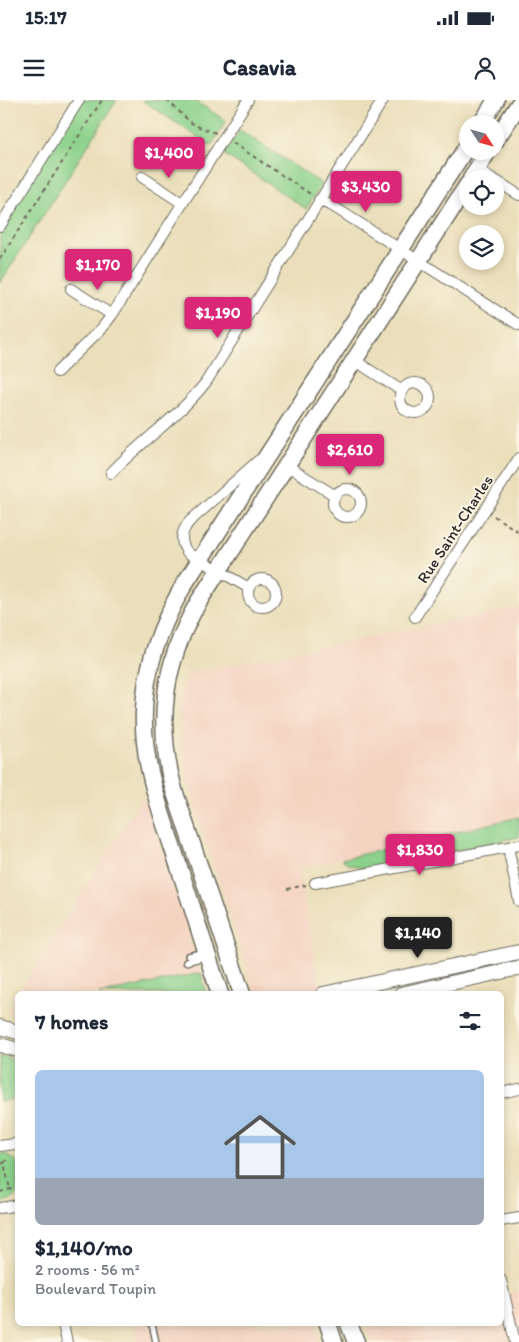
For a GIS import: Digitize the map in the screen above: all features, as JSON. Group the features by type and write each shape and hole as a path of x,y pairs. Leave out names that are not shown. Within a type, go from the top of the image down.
{"main road":[{"path":"487,115 496,100"},
{"path":"504,127 519,104"},
{"path":"219,991 151,778 146,752 144,724 149,665 158,637 173,604 199,560 459,159"},
{"path":"241,991 168,768 164,737 165,698 173,659 188,620 218,571 459,198"},
{"path":"329,1326 334,1342"},
{"path":"350,1326 356,1342"}],"street":[{"path":"0,226 78,100"},
{"path":"56,372 102,328 112,315 248,100"},
{"path":"111,473 126,457 198,393 383,100"},
{"path":"142,177 182,203"},
{"path":"504,185 519,195"},
{"path":"319,200 334,207 519,325"},
{"path":"71,289 112,315"},
{"path":"354,360 402,391"},
{"path":"249,588 188,553 183,546 181,536 185,526 272,449"},
{"name":"Rue Saint-Charles","path":"415,616 519,458"},
{"path":"286,465 334,495"},
{"path":"315,883 519,845"},
{"path":"508,847 519,901"},
{"path":"337,991 519,952"},
{"path":"436,970 440,990 519,968"},
{"path":"0,1027 15,1031"},
{"path":"0,1045 15,1049"},
{"path":"504,1092 519,1089"},
{"path":"0,1146 15,1145"},
{"path":"0,1208 15,1206"},
{"path":"504,1221 519,1218"},
{"path":"504,1293 515,1342"},
{"path":"63,1326 67,1342"}],"lane":[{"path":"188,956 207,953"},
{"path":"186,962 207,953"},
{"path":"152,1326 156,1342"}],"path":[{"path":"0,259 102,100"},
{"path":"167,100 190,122 224,137 319,200"},
{"path":"485,510 519,532"},
{"path":"286,889 315,883"},
{"path":"0,1164 4,1163 9,1157"},
{"path":"4,1163 10,1189"},
{"path":"0,1192 10,1189 15,1191"}],"shaded area":[{"path":"519,607 519,817 299,869 321,991 254,991 208,851 186,775 178,709 187,673"},
{"path":"142,797 167,864 201,973 114,991 20,991"},
{"path":"15,999 15,1011 6,1013"},
{"path":"519,1290 519,1342 372,1342 367,1326 504,1326 504,1293"},
{"path":"134,1326 315,1326 320,1342 138,1342"}],"green space":[{"path":"79,100 117,100 0,283 0,226"},
{"path":"142,100 194,100 226,121 211,146"},
{"path":"240,130 322,184 306,209 224,154"},
{"path":"519,817 519,837 365,869 348,864 342,859"},
{"path":"518,959 518,963 449,977 448,975 448,973"},
{"path":"201,973 205,991 114,991"},
{"path":"424,978 426,982 399,991 358,991"},
{"path":"0,1056 15,1060 15,1098 0,1102"},
{"path":"5,1153 15,1160 15,1197 0,1203 0,1155"}]}
